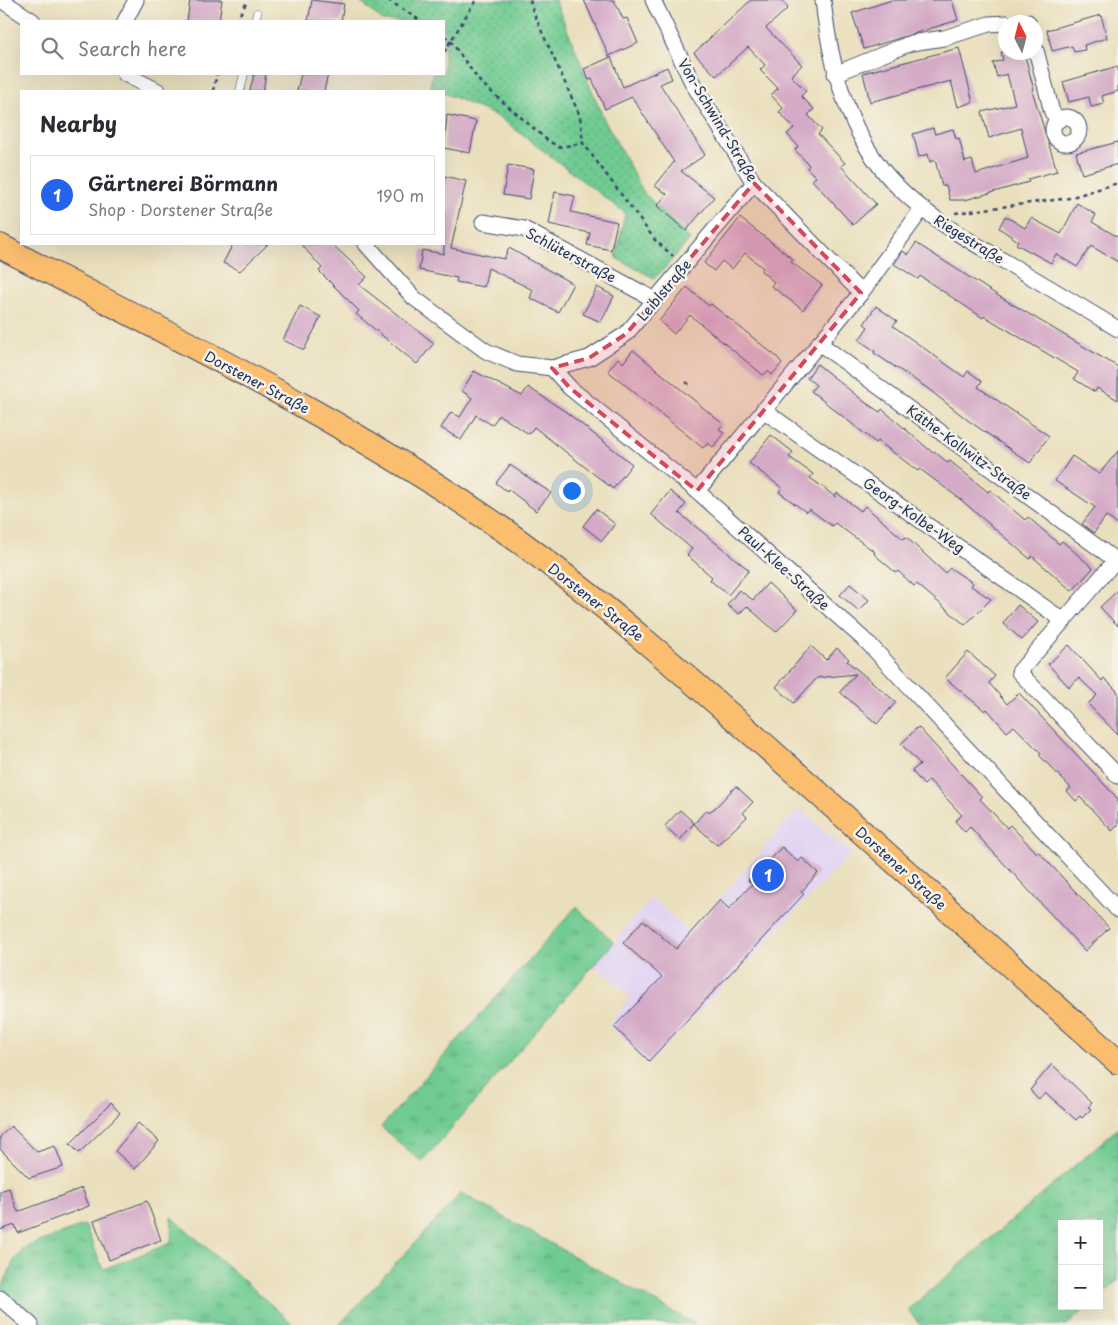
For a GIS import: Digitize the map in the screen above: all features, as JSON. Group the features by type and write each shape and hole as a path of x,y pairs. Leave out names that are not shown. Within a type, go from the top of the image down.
{"main road":[{"name":"Dorstener Straße","path":"0,246 341,428 438,486 506,532 571,581 654,648 1118,1062"}],"street":[{"path":"1,0 31,20"},
{"path":"126,20 136,0"},
{"name":"Von-Schwind-Straße","path":"653,0 693,84 754,183 861,293"},
{"name":"Riegestraße","path":"823,0 826,34 835,74 856,127 872,154 894,183 939,222 1118,329"},
{"path":"835,74 911,43 944,38 989,24 998,23"},
{"path":"1039,60 1052,112 1059,120"},
{"path":"127,75 156,90"},
{"name":"Leiblstraße","path":"367,245 414,298 486,351 517,364 552,368 588,358 608,348 626,334 754,183"},
{"path":"552,368 570,388 697,490 861,293 922,209"},
{"name":"Schlüterstraße","path":"483,222 524,229 655,300"},
{"name":"Käthe-Kollwitz-Straße","path":"819,343 1117,561"},
{"name":"Georg-Kolbe-Weg","path":"763,410 1064,621"},
{"name":"Paul-Klee-Straße","path":"697,490 869,644 1118,910"},
{"path":"1117,561 1020,672 1118,776"},
{"path":"0,1298 31,1325"}],"lane":[{"path":"255,20 257,13"},
{"path":"240,90 244,75"}],"path":[{"path":"237,20 248,0"},
{"path":"388,0 419,20"},
{"path":"445,50 476,0"},
{"path":"530,0 533,12 580,116 582,143 656,240 683,268"},
{"path":"445,37 450,40 480,82 547,140 559,147 582,143"},
{"path":"213,90 217,75"},
{"path":"939,222 945,215 1069,198 1118,183"},
{"path":"686,382 690,385"}],"highlighted area":[{"path":"754,183 861,293 697,491 570,388 552,368 589,358 626,334"}],"shaded area":[{"path":"799,808 851,853 649,1064 609,1025 631,996 594,965 651,898 690,932"}],"green space":[{"path":"358,0 555,0 603,117 644,193 690,239 654,278 616,258 625,213 499,117 445,93 445,90 430,88 432,75 445,75 445,20 382,20"},
{"path":"576,907 614,942 422,1162 381,1127"},
{"path":"1118,1128 1118,1281 1103,1294 1103,1220 1058,1220 1058,1310 1084,1310 1067,1325 920,1325 908,1310"},
{"path":"461,1193 695,1324 339,1325"},
{"path":"172,1217 294,1325 46,1325 2,1288 13,1262 26,1247 85,1225 103,1269 171,1243"}],"building":[{"path":"190,0 222,0 219,20 187,20"},
{"path":"312,0 344,4 341,20 308,20"},
{"path":"584,0 614,0 623,19 627,18 638,43 609,56"},
{"path":"751,0 781,0 788,8 766,28 802,65 791,76 806,91 801,96 814,109 808,115 822,130 818,134 845,163 841,166 876,204 853,225 812,180 816,177 807,168 809,165 795,150 798,146 787,134 794,128 779,112 783,108 771,95 778,88 760,70 765,65 748,47 716,76 694,53"},
{"path":"892,0 952,0 958,20 864,49 852,13"},
{"path":"1101,15 1107,38 1084,45 1085,50 1074,52 1072,46 1052,51 1047,30"},
{"path":"959,48 973,102 958,107 951,81 870,102 863,73"},
{"path":"611,57 623,87 667,67 672,79 660,84 705,155 681,171 714,197 686,231 657,206 667,194 655,186 674,162 632,97 605,109 592,79 589,80 584,69"},
{"path":"1003,60 1026,60 1034,90 1032,90 1057,171 1028,179 1029,182 965,200 950,200 946,185 942,186 935,160 930,162 928,154 919,157 913,134 933,128 935,134 953,129 956,139 959,138 965,162 972,160 976,174 1028,158 1021,128 989,138 982,112 1015,104 1007,74 997,77 993,63"},
{"path":"1118,66 1118,91 1102,96 1104,104 1091,107 1089,97 1069,102 1063,82"},
{"path":"254,75 266,75 263,90 250,90"},
{"path":"301,75 328,75 324,90 297,90"},
{"path":"447,115 476,121 470,153 445,148"},
{"path":"1118,142 1118,164 1082,174 1076,153"},
{"path":"508,165 534,169 529,199 503,195"},
{"path":"445,176 466,181 451,248 504,259 509,248 573,284 558,312 530,298 533,290 488,268 484,287 456,282 457,278 419,270 422,250 444,254"},
{"path":"555,192 575,196 571,212 617,222 611,250 587,245 590,233 549,224"},
{"path":"1077,203 1096,215 1092,222 1118,237 1118,262 1091,246 1077,267 1056,254 1051,263 1016,244 1018,241 999,228 1005,216 1025,228 1031,218 1061,234"},
{"path":"740,218 793,259 791,262 822,285 803,310 771,286 774,282 761,271 763,268 745,253 732,269 722,261 714,271 704,263"},
{"path":"916,243 997,295 1118,367 1118,400 1097,388 1095,392 1074,379 1078,372 984,316 983,318 920,276 918,279 894,264 903,251 908,255"},
{"path":"232,245 267,245 240,271 223,263"},
{"path":"302,245 333,245 367,277 359,285 434,343 417,364 356,314 359,311 319,271 322,268"},
{"path":"597,287 614,296 601,322 583,314"},
{"path":"687,287 777,357 782,363 772,375 768,371 763,375 690,315 674,334 659,321"},
{"path":"300,306 321,317 304,350 283,340"},
{"path":"876,306 897,321 893,326 964,377 968,371 982,381 978,387 1049,436 1030,463 969,421 927,388 874,353 875,351 859,340 868,327 864,324"},
{"path":"633,350 723,424 719,429 724,433 713,447 708,443 703,448 608,371 618,358 623,363"},
{"path":"817,364 866,403 880,412 882,409 933,453 934,451 948,463 950,461 988,492 990,490 1025,520 1028,517 1059,544 1062,541 1093,568 1072,591 1032,556 1030,559 960,499 878,441 876,443 811,391 816,385 807,378"},
{"path":"474,371 522,396 528,387 566,412 632,464 613,489 534,427 529,434 499,415 492,425 476,415 461,440 441,428 451,412 460,417 472,398 462,391"},
{"path":"771,435 793,452 789,457 813,474 810,478 835,497 837,493 861,511 865,506 903,539 906,537 945,573 950,568 973,583 971,586 991,599 965,625 917,584 914,586 898,571 896,573 874,554 875,552 835,523 832,526 809,509 806,512 779,492 782,488 749,463"},
{"path":"1118,451 1118,525 1106,516 1094,533 1082,524 1095,507 1055,481 1072,456 1099,474"},
{"path":"510,465 551,493 536,511 508,489 507,491 496,483"},
{"path":"670,491 686,504 679,513 749,570 728,595 710,580 712,577 687,555 692,549 651,514"},
{"path":"596,509 615,524 602,541 583,526"},
{"path":"768,583 797,610 776,632 747,606 739,614 727,605 739,590 753,600"},
{"path":"850,584 869,600 859,611 840,595"},
{"path":"1118,590 1118,626 1100,607"},
{"path":"1018,605 1038,622 1022,640 1003,623"},
{"path":"1069,645 1102,681 1104,678 1118,692 1118,735 1088,704 1097,695 1079,678 1069,687 1048,664"},
{"path":"811,646 826,660 837,648 849,659 847,661 896,702 877,724 840,692 856,674 817,678 794,703 776,687"},
{"path":"968,652 995,676 989,683 1007,704 1019,693 1118,799 1118,825 1112,831 1080,797 1076,801 1067,791 1071,788 1039,755 1041,753 1014,726 1007,732 987,709 985,711 945,678"},
{"path":"918,727 982,797 980,799 1007,828 1010,825 1037,853 1039,852 1109,928 1085,951 970,827 965,832 955,821 962,815 929,780 924,785 912,771 920,764 901,744"},
{"path":"736,786 753,802 743,813 747,817 717,845 694,824 706,810 709,812 716,807"},
{"path":"680,810 694,823 680,840 665,826"},
{"path":"782,847 798,862 802,858 818,873 801,892 804,894 649,1061 614,1027 662,977 623,943 643,920 676,949 720,900 729,909 752,884 748,880"},
{"path":"1052,1064 1092,1103 1088,1107 1091,1109 1082,1118 1080,1116 1076,1120 1045,1092 1039,1099 1030,1090"},
{"path":"111,1103 120,1113 79,1153 70,1144"},
{"path":"138,1123 159,1141 135,1169 115,1151"},
{"path":"11,1126 37,1152 55,1146 63,1167 29,1178 0,1149 0,1137"},
{"path":"9,1188 18,1212 82,1188 89,1206 18,1233 15,1225 0,1230 0,1191"},
{"path":"147,1201 161,1240 109,1260 94,1221"}],"place":[{"name":"Gärtnerei Börmann","path":"768,875"}]}
